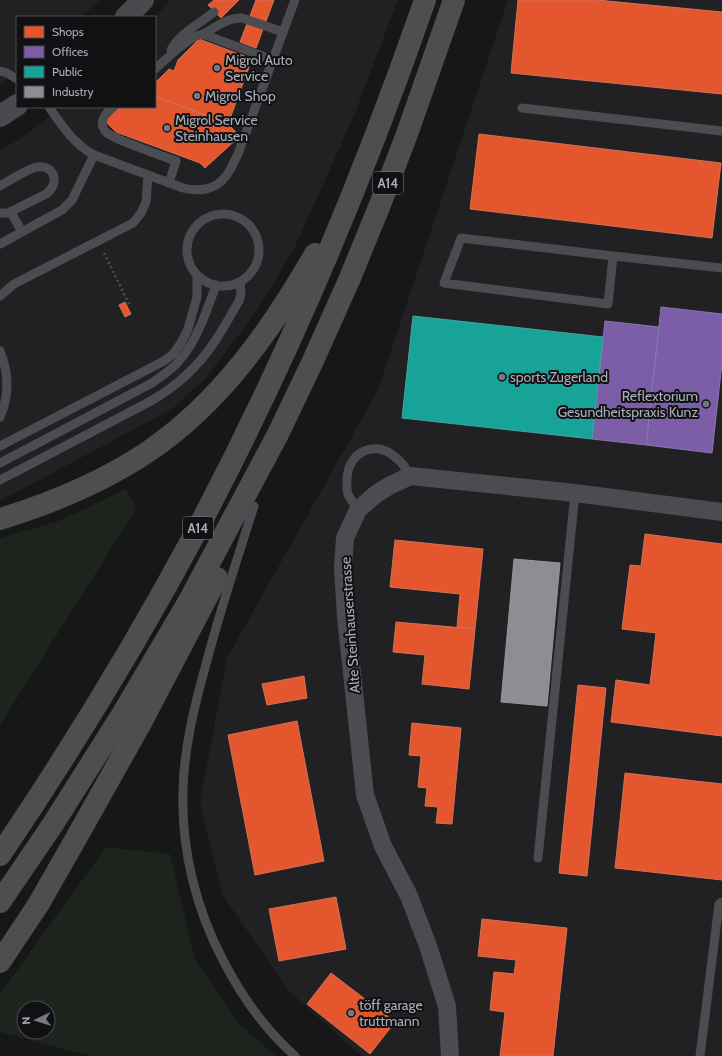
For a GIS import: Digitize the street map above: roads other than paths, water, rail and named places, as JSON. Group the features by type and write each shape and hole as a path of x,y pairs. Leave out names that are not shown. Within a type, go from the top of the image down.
{"highway":[{"name":"A14","path":"0,855 56,771 147,620 197,529 268,387 313,288 358,180 379,128 425,0"},
{"name":"A14","path":"0,902 53,824 120,718 190,599 278,434 350,278 379,207 407,134 454,0"},
{"path":"0,519 65,496 129,464 166,438 205,404 238,369 269,328 304,274 358,180"},
{"path":"0,962 38,904 78,836 203,607 254,506 272,465 312,362"}],"street":[{"path":"127,16 143,0"},
{"path":"0,116 16,106"},
{"path":"410,476 575,493 722,512"},
{"name":"Alte Steinhauserstrasse","path":"410,476 376,494 358,510 345,538 343,567 346,617 366,795 383,846 409,896 428,946 447,1006 450,1056"}],"lane":[{"path":"49,108 75,142 85,150 169,183 191,190 208,189 217,185 226,176 238,154 295,0"},
{"path":"170,56 174,46 188,31 214,12"},
{"path":"156,68 193,37 203,34 231,19 242,18 283,32"},
{"path":"203,34 273,60"},
{"path":"0,72 7,73 16,78"},
{"path":"112,108 107,112 102,121 104,130 113,137 176,161 169,183"},
{"path":"522,108 722,131"},
{"path":"0,244 62,210 68,205 72,200 94,154"},
{"path":"0,186 36,167 43,166 50,170 54,177 54,186 49,192 11,212 0,214"},
{"path":"0,296 14,284 133,223 142,212 146,202 148,175"},
{"path":"11,212 22,232"},
{"path":"220,213 232,215 244,220 252,228 257,240 259,252 256,264 249,274 240,282 228,286 206,282 197,275 191,266 187,256 187,244 190,233 198,223 208,216 220,213"},
{"path":"613,256 608,304 444,283 461,238 722,268"},
{"path":"0,446 164,361 173,354 181,343 188,329 197,297 197,275"},
{"path":"0,480 164,394 177,384 192,370 216,341 239,301 241,294 240,282"},
{"path":"0,463 152,383 168,371 180,361 189,348 201,326 216,285"},
{"path":"0,351 5,362 8,381 7,394 0,416"},
{"path":"358,510 348,495 346,486 347,472 351,462 360,452 372,448 383,450 394,456 404,465 410,476"},
{"path":"538,858 575,493"},
{"path":"254,506 214,633 194,708 185,761 183,822 195,889 204,920 217,949 245,999 266,1025 295,1056"},
{"path":"700,1056 719,904 722,902"}],"place":[{"name":"Migrol Auto Service","path":"217,68"},
{"name":"Migrol Shop","path":"197,96"},
{"name":"Migrol Service Steinhausen","path":"167,128"},
{"name":"sports Zugerland","path":"502,377"},
{"name":"Reflextorium Gesundheitspraxis Kunz","path":"706,404"},
{"name":"töff garage truttmann","path":"351,1013"}]}
